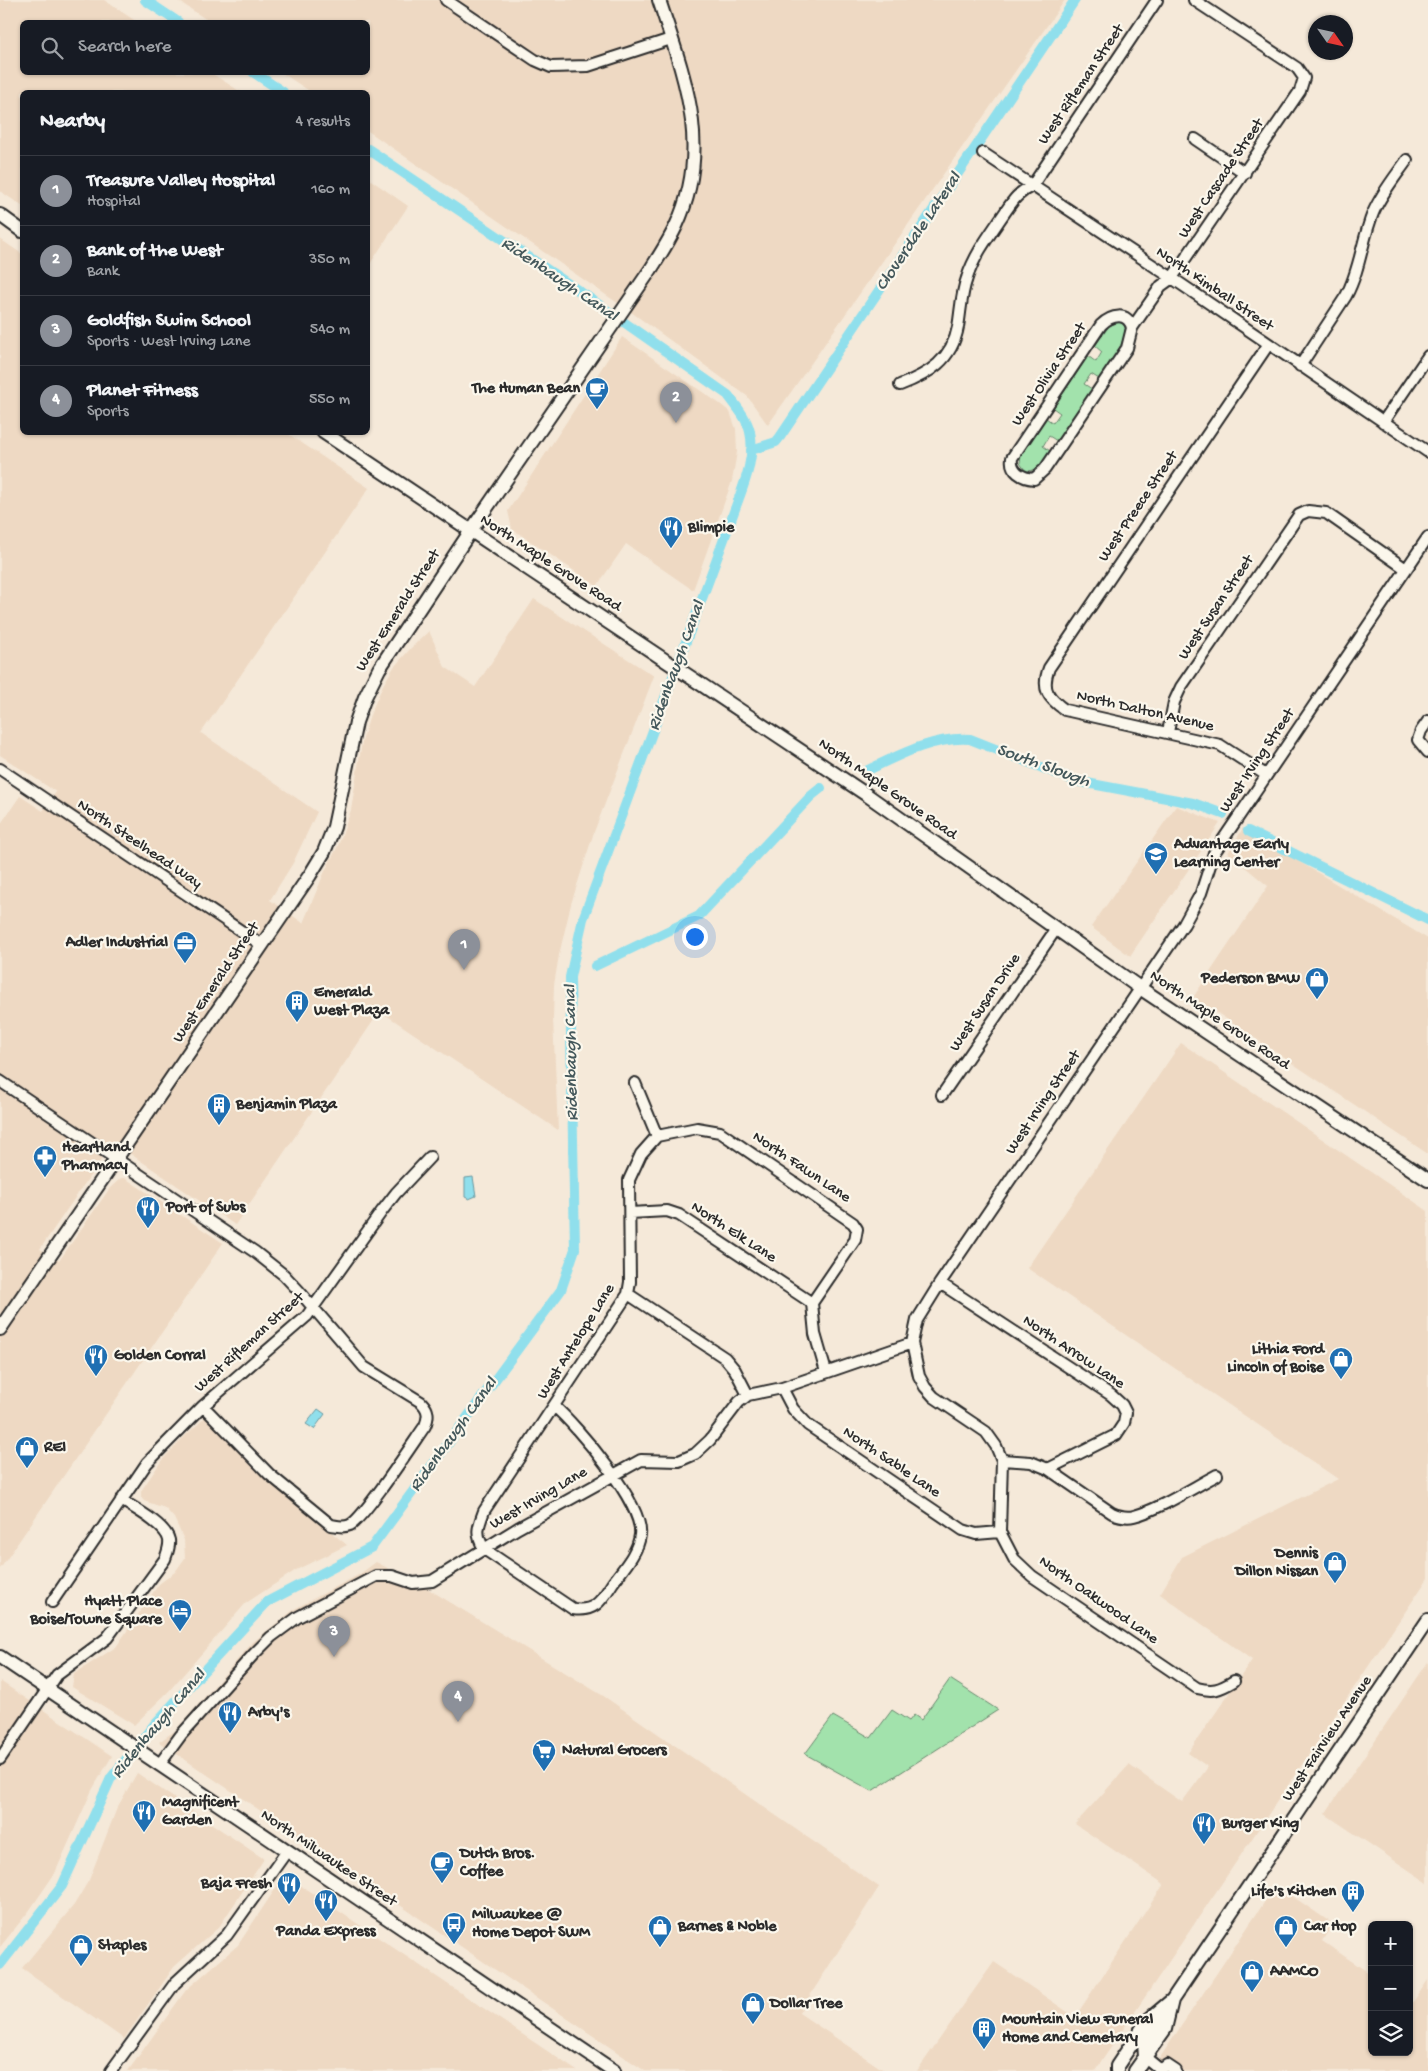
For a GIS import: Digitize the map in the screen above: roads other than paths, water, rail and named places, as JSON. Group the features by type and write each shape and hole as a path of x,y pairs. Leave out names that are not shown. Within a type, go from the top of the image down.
{"main road":[{"name":"West Emerald Street","path":"0,1329 324,852 338,811 356,722 378,669 622,312 665,247 676,226 689,189 694,137 692,112 686,86 659,0"},
{"path":"0,215 20,230"},
{"name":"North Maple Grove Road","path":"327,435 470,532 670,662 845,780 1140,988 1428,1180"},
{"name":"West Fairview Avenue","path":"1117,2071 1117,2066 1147,2021 1172,2000 1428,1620"},
{"name":"North Milwaukee Street","path":"0,1657 614,2071"},
{"name":"West Fairview Avenue","path":"1135,2071 1165,2028 1172,2000"}],"street":[{"path":"446,0 535,60 552,67 588,66 671,39"},
{"name":"West Rifleman Street","path":"900,385 922,377 937,367 946,357 952,347 958,327 962,292 974,260 1020,191 1032,186 1158,0"},
{"name":"West Cascade Street","path":"1021,475 1034,479 1045,469 1127,348 1132,328 1161,286 1172,278 1300,91 1304,78 1297,68 1194,0"},
{"path":"1195,139 1244,173"},
{"name":"North Kimball Street","path":"983,153 1172,278 1428,452"},
{"path":"1300,366 1350,290 1372,215 1380,199 1406,160"},
{"name":"West Olivia Street","path":"1021,475 1012,467 1012,458 1101,325 1116,316 1128,319 1132,328"},
{"name":"West Preece Street","path":"1046,690 1045,679 1049,668 1268,345"},
{"path":"1383,422 1428,356"},
{"name":"West Susan Street","path":"1168,732 1174,702 1182,687 1298,515 1308,511 1326,513 1406,569"},
{"name":"West Irving Street","path":"940,1283 1184,924 1201,893 1214,853 1428,537"},
{"name":"North Dalton Avenue","path":"1046,690 1052,701 1066,710 1220,745 1266,775"},
{"path":"1428,721 1421,731 1418,740 1428,752"},
{"name":"North Steelhead Way","path":"0,769 262,945"},
{"name":"West Susan Drive","path":"942,1095 1056,929"},
{"path":"0,1081 255,1252 284,1275 364,1367 421,1402 427,1408 428,1416 425,1426 363,1511 352,1524 342,1527 331,1525 269,1474 203,1406"},
{"path":"635,1084 657,1136"},
{"name":"North Fawn Lane","path":"657,1136 697,1128 720,1132 853,1223 857,1229 855,1240 812,1303"},
{"name":"West Antelope Lane","path":"484,1549 478,1538 478,1527 484,1511 628,1294 630,1282 629,1180 641,1154 657,1136"},
{"name":"West Rifleman Street","path":"52,1602 147,1463 203,1406 307,1316 382,1211 430,1157"},
{"name":"North Elk Lane","path":"630,1212 667,1211 679,1215 812,1303"},
{"path":"628,1294 725,1358 736,1370 748,1395 782,1388 912,1343 918,1320 940,1283"},
{"name":"North Arrow Lane","path":"940,1283 1110,1395 1122,1405 1126,1413 1124,1423 1116,1435 1048,1469"},
{"path":"812,1303 815,1334 826,1372"},
{"name":"North Oakwood Lane","path":"912,1343 919,1376 925,1387 934,1396 986,1432 996,1446 1002,1460 1000,1532 1014,1559 1032,1576 1197,1688 1209,1691 1223,1688 1234,1681"},
{"name":"North Sable Lane","path":"782,1388 793,1410 808,1425 963,1530 976,1534 1000,1532"},
{"name":"West Irving Lane","path":"159,1765 181,1735 253,1655 271,1637 298,1617 376,1576 392,1576 414,1583 432,1581 613,1474 641,1460 680,1461 695,1454 710,1440 739,1402 748,1395"},
{"path":"484,1549 573,1609 584,1610 600,1602 636,1549 640,1534 638,1518 613,1474 564,1415 554,1406"},
{"path":"1002,1460 1031,1462 1048,1469 1112,1513 1121,1517 1133,1517 1147,1511 1217,1474"},
{"path":"0,1759 57,1675 107,1638 165,1559 169,1548 169,1539 162,1528 122,1500"},
{"path":"111,2071 175,1983 227,1935 287,1851"},
{"path":"1145,2057 1162,2070 1167,2065 1176,2071"}],"water":[{"path":"473,1177 476,1196 469,1199 465,1197 465,1178"},
{"path":"318,1409 325,1414 314,1429 306,1424"}],"waterway":[{"name":"Ridenbaugh Canal","path":"145,0 175,20"},
{"name":"Cloverdale Lateral","path":"751,450 776,442 780,437 1075,0"},
{"name":"Ridenbaugh Canal","path":"258,75 280,90"},
{"name":"Ridenbaugh Canal","path":"0,1965 62,1886 111,1778 154,1725 267,1602 372,1547 561,1290 575,1249 570,977 583,919 730,523 749,466 752,443 749,427 741,412 728,395 588,297 370,150"},
{"name":"South Slough","path":"868,770 905,753 944,740 970,739 1076,781 1193,803 1223,814"},
{"name":"South Slough","path":"595,966 699,916 811,796 821,788"},
{"name":"South Slough","path":"1248,831 1428,920"}],"place":[{"name":"The Human Bean","path":"597,410"},
{"name":"Bank of the West","path":"676,423"},
{"name":"Blimpie","path":"671,549"},
{"name":"Advantage Early Learning Center","path":"1156,875"},
{"name":"Adler Industrial","path":"185,964"},
{"name":"Treasure Valley Hospital","path":"464,970"},
{"name":"Pederson BMW","path":"1317,1000"},
{"name":"Emerald West Plaza","path":"297,1023"},
{"name":"Benjamin Plaza","path":"219,1126"},
{"name":"Heartland Pharmacy","path":"45,1178"},
{"name":"Port of Subs","path":"148,1229"},
{"name":"Golden Corral","path":"96,1377"},
{"name":"Lithia Ford Lincoln of Boise","path":"1341,1380"},
{"name":"REI","path":"27,1469"},
{"name":"Dennis Dillon Nissan","path":"1335,1584"},
{"name":"Hyatt Place Boise/Towne Square","path":"180,1632"},
{"name":"Goldfish Swim School","path":"334,1657"},
{"name":"Planet Fitness","path":"458,1722"},
{"name":"Arby's","path":"230,1734"},
{"name":"Natural Grocers","path":"544,1772"},
{"name":"Magnificent Garden","path":"144,1833"},
{"name":"Burger King","path":"1204,1845"},
{"name":"Dutch Bros. Coffee","path":"442,1884"},
{"name":"Baja Fresh","path":"289,1905"},
{"name":"Life's Kitchen","path":"1353,1913"},
{"name":"Panda Express","path":"326,1922"},
{"name":"Milwaukee @ Home Depot SWM","path":"454,1945"},
{"name":"Barnes & Noble","path":"660,1948"},
{"name":"Car Hop","path":"1286,1948"},
{"name":"Staples","path":"81,1967"},
{"name":"AAMCO","path":"1252,1993"},
{"name":"Dollar Tree","path":"753,2025"},
{"name":"Mountain View Funeral Home and Cemetary","path":"984,2050"}]}
